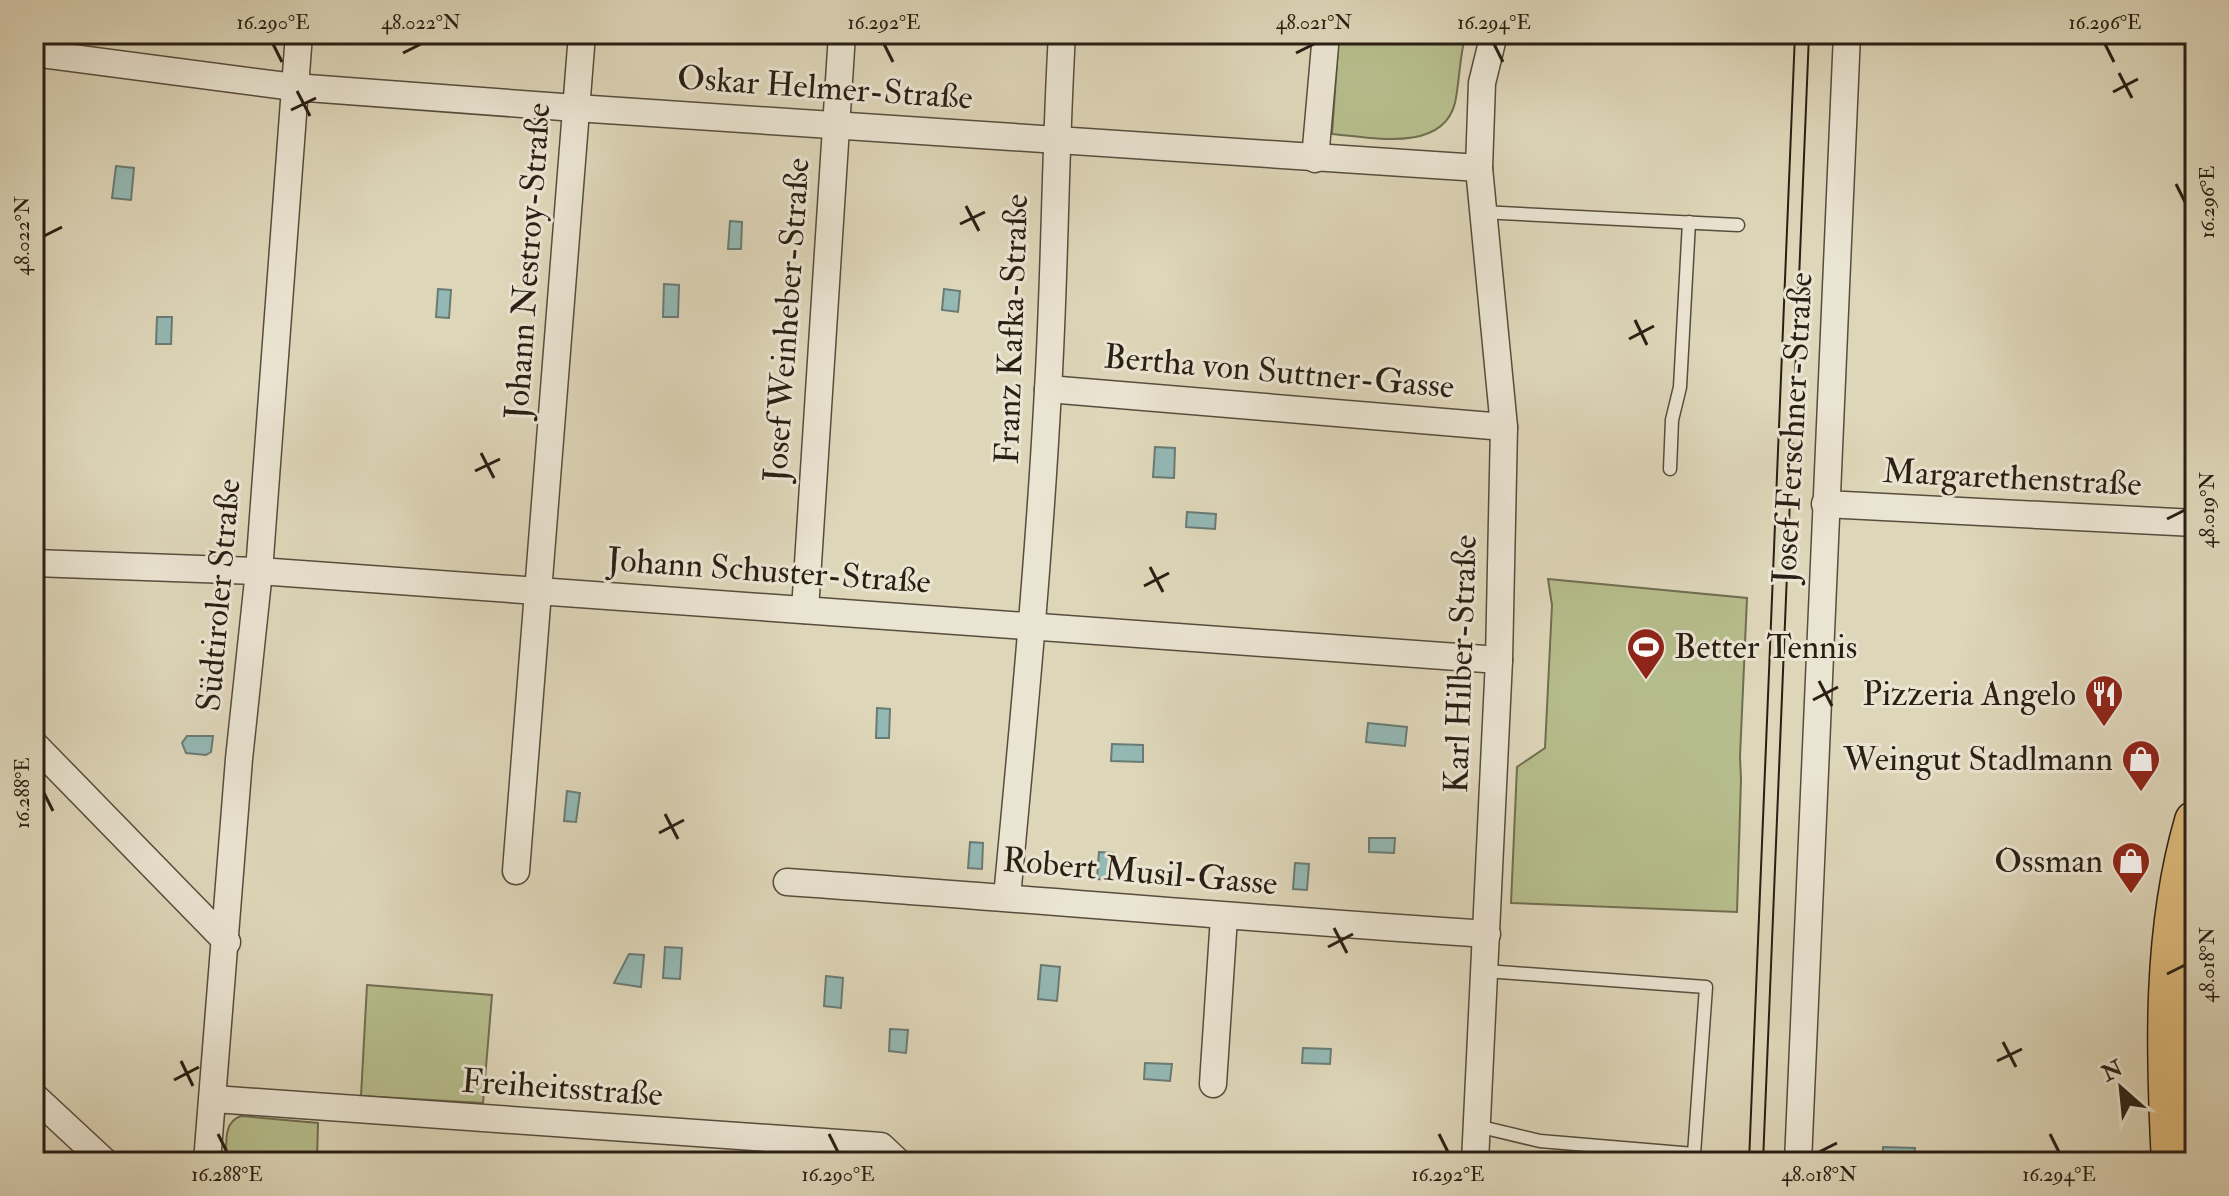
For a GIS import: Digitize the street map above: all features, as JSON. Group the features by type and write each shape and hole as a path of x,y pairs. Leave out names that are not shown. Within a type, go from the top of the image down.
{"main road":[{"path":"2172,1162 2167,1066 2173,937 2195,821"}],"street":[{"name":"Südtiroler Straße","path":"207,1162 227,942 239,759 259,571 299,34"},
{"name":"Johann Nestroy-Straße","path":"516,871 582,34"},
{"name":"Josef Weinheber-Straße","path":"805,610 842,34"},
{"name":"Franz Kafka-Straße","path":"1007,897 1032,627 1048,389 1062,34"},
{"path":"1315,159 1326,34"},
{"path":"1479,168 1482,83 1494,34"},
{"name":"Josef Ferschner-Straße","path":"1798,1162 1847,34"},
{"name":"Oskar Helmer-Straße","path":"34,53 68,46 294,87 1479,168"},
{"name":"Karl Hilber-Straße","path":"1475,1162 1499,660 1504,427 1479,168"},
{"name":"Bertha von Suttner-Gasse","path":"1048,389 1504,427"},
{"name":"Margarethenstraße","path":"1825,504 2195,523"},
{"name":"Johann Schuster-Straße","path":"34,563 259,571 538,589 1499,660"},
{"path":"34,744 227,942"},
{"name":"Robert Musil-Gasse","path":"787,882 1007,897 1224,917 1487,934"},
{"path":"1213,1084 1224,917"},
{"path":"34,1096 105,1162"},
{"name":"Freiheitsstraße","path":"214,1099 881,1146 898,1162"}],"lane":[{"path":"1481,212 1738,225"},
{"path":"1670,469 1672,420 1680,387 1689,222"},
{"path":"1477,1126 1540,1141 1694,1154 1706,987 1486,971"}],"green space":[{"path":"1339,34 1466,34 1455,103 1448,119 1436,130 1402,139 1332,134"},
{"name":"Better Tennis","path":"1548,579 1747,598 1737,912 1511,903 1517,767 1545,748 1552,605"},
{"path":"367,985 492,995 483,1103 361,1096"},
{"path":"241,1116 318,1123 317,1162 226,1162 228,1129"}],"water":[{"path":"116,166 134,168 131,200 112,198"},
{"path":"730,221 742,222 741,249 728,249"},
{"path":"664,284 679,285 678,317 663,317"},
{"path":"438,289 451,290 449,318 436,317"},
{"path":"944,289 960,291 958,312 942,310"},
{"path":"157,317 172,317 171,344 156,344"},
{"path":"1155,447 1175,448 1174,478 1153,477"},
{"path":"1187,512 1216,514 1215,529 1186,527"},
{"path":"877,708 890,709 889,738 876,738"},
{"path":"1368,723 1407,727 1405,746 1366,742"},
{"path":"187,736 213,736 211,752 206,755 186,753 182,743"},
{"path":"1112,744 1143,745 1143,762 1111,761"},
{"path":"567,791 580,793 576,822 564,821"},
{"path":"1369,838 1395,838 1394,853 1369,852"},
{"path":"970,842 983,843 982,869 968,868"},
{"path":"1099,852 1113,853 1111,880 1097,879"},
{"path":"1295,863 1309,864 1307,890 1293,889"},
{"path":"665,947 682,948 680,979 663,978"},
{"path":"629,954 644,955 641,987 614,983"},
{"path":"1041,965 1060,967 1057,1001 1038,999"},
{"path":"826,976 843,978 841,1008 824,1006"},
{"path":"890,1029 908,1030 906,1053 889,1051"},
{"path":"1303,1048 1331,1049 1330,1064 1302,1063"},
{"path":"1145,1063 1172,1064 1170,1081 1144,1079"},
{"path":"1883,1147 1915,1148 1914,1162 1882,1162"}],"tram line":[{"path":"1749,1162 1795,34"},
{"path":"1763,1162 1809,34"}],"place":[{"name":"Better Tennis","path":"1646,681"},
{"name":"Pizzeria Angelo","path":"2104,728"},
{"name":"Weingut Stadlmann","path":"2141,793"},
{"name":"Ossman","path":"2131,895"}]}
